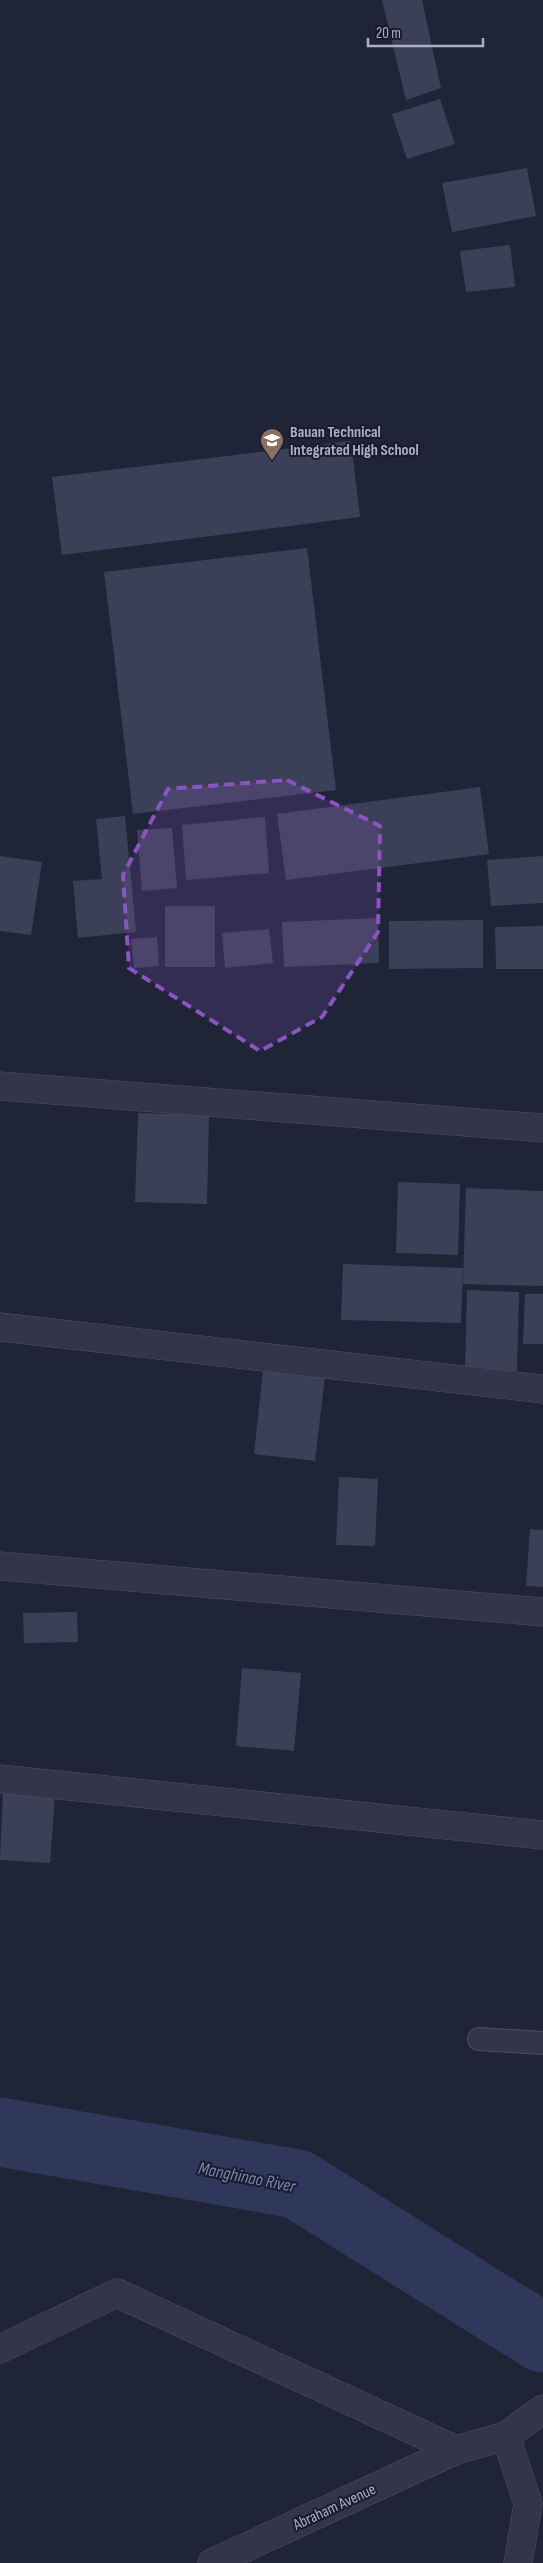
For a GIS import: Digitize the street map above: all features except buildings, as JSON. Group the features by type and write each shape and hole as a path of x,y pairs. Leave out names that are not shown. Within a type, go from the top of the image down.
{"street":[{"path":"0,1086 543,1128"},
{"path":"0,1327 543,1389"},
{"path":"0,1566 543,1612"},
{"path":"0,1778 543,1835"},
{"path":"0,2349 117,2293 456,2450"},
{"name":"Abraham Avenue","path":"212,2563 456,2450 506,2436 543,2410"},
{"path":"506,2436 528,2504 518,2563"}],"lane":[{"path":"479,2039 543,2043"}],"highlighted area":[{"path":"287,780 380,826 378,932 322,1017 260,1051 129,968 123,875 168,789"}],"waterway":[{"name":"Manghinao River","path":"0,2132 297,2184 543,2338"}],"place":[{"name":"Bauan Technical Integrated High School","path":"272,461"}]}
